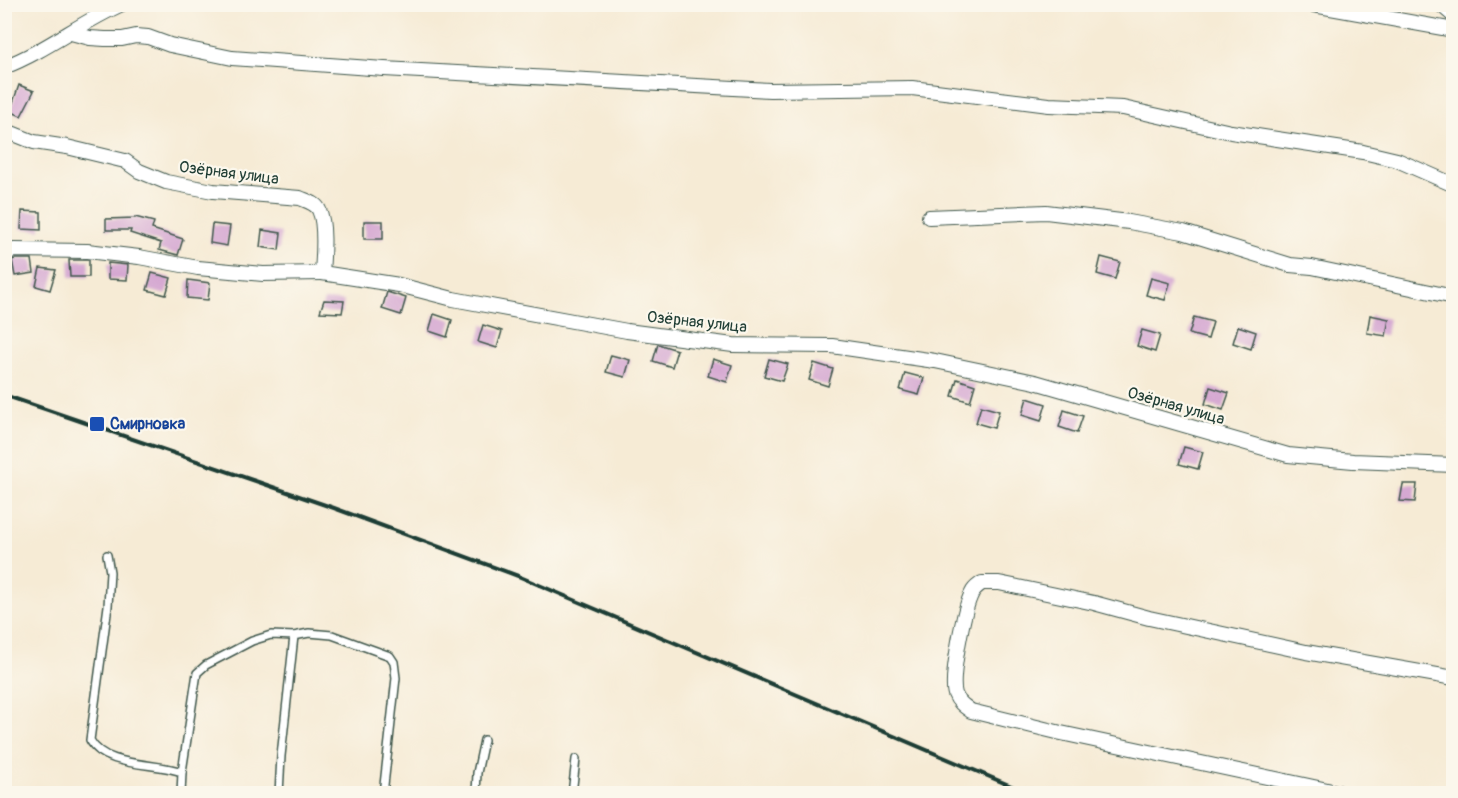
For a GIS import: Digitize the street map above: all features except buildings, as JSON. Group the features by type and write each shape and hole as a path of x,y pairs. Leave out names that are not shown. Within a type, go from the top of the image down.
{"street":[{"path":"4,67 20,61 122,4"},
{"path":"1308,4 1454,30"},
{"path":"1440,4 1454,16"},
{"path":"71,33 105,39 148,37 170,45 232,58 384,69 770,90 912,88 1049,105 1123,108 1232,132 1397,160 1454,185"},
{"name":"Озёрная улица","path":"4,130 34,142 67,147 124,161 139,171 166,182 213,191 300,198 311,202 319,208 322,219 322,273 399,285 453,299 627,331 733,345 832,346 935,361 1035,382 1288,455 1353,461 1454,465"},
{"path":"929,217 1046,212 1129,222 1183,232 1290,265 1312,267 1454,297"},
{"path":"4,253 15,250 87,251 139,257 198,268 263,274 322,273"},
{"path":"1346,794 1060,733 971,711 960,703 955,693 954,681 955,666 971,593 982,583 999,583 1306,652 1454,678"}],"lane":[{"path":"107,555 110,572 108,606 90,740 94,748 114,759 169,767 182,772"},
{"path":"181,794 182,772 197,673 206,664 252,641 272,635 294,636 309,633 332,635 390,656 394,662 396,678 383,794"},
{"path":"279,794 294,636"},
{"path":"476,794 477,773 484,740"},
{"path":"572,794 576,759"}],"railway":[{"path":"4,395 334,508 518,576 1030,794"}],"place":[{"name":"Смирновка","path":"97,424"}]}
